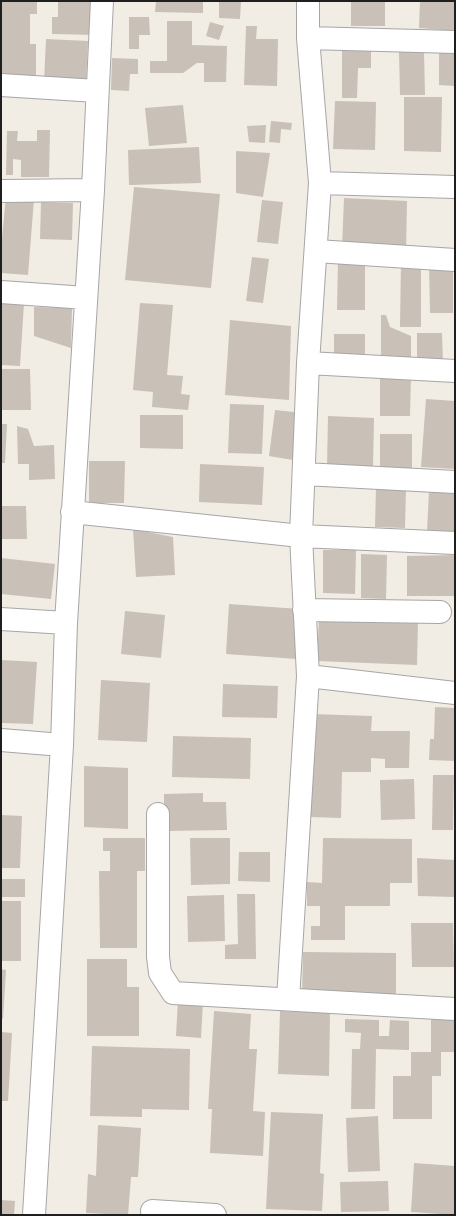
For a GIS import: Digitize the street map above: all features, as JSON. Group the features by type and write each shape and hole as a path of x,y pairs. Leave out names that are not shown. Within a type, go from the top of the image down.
{"street":[{"path":"34,1215 62,745 66,623 102,1"},
{"path":"288,1000 308,676 301,536 308,363 320,183 308,38 308,1"},
{"path":"308,38 455,42"},
{"path":"1,85 96,91"},
{"path":"320,183 455,187"},
{"path":"1,191 92,190"},
{"path":"316,251 455,260"},
{"path":"1,292 86,298"},
{"path":"308,363 455,371"},
{"path":"304,474 455,482"},
{"path":"72,512 301,536 455,543"},
{"path":"304,610 440,612"},
{"path":"1,620 66,623"},
{"path":"308,676 455,693"},
{"path":"1,740 62,745"},
{"path":"158,814 158,957 160,972 173,993 455,1009"},
{"path":"152,1211 215,1215"}],"building":[{"path":"2,1 37,1 37,14 30,14 30,44 36,44 36,76 2,76"},
{"path":"58,1 96,1 96,35 52,34 52,17 58,17"},
{"path":"156,1 203,1 203,13 155,12"},
{"path":"219,1 241,1 240,19 219,18"},
{"path":"351,1 385,1 385,26 351,26"},
{"path":"420,1 455,1 455,31 419,28"},
{"path":"129,17 149,17 150,35 139,35 139,49 129,49"},
{"path":"167,21 192,21 192,45 227,46 226,82 204,82 204,63 197,63 183,73 150,73 150,61 167,61"},
{"path":"210,22 224,26 219,40 206,36"},
{"path":"246,26 257,26 256,39 278,39 277,86 244,85"},
{"path":"46,39 88,41 86,84 44,82"},
{"path":"342,49 371,49 371,68 358,68 357,98 342,98"},
{"path":"424,51 425,95 400,95 399,52"},
{"path":"439,51 455,51 455,86 439,85"},
{"path":"112,58 138,59 138,74 130,74 129,91 111,90"},
{"path":"404,97 442,97 441,152 404,151"},
{"path":"335,101 376,102 375,150 333,149"},
{"path":"183,105 187,143 149,146 145,108"},
{"path":"271,121 292,123 291,130 281,129 280,143 269,142"},
{"path":"266,125 265,143 249,142 247,126"},
{"path":"37,130 50,130 49,177 21,177 21,160 13,159 13,175 6,175 7,131 18,131 17,141 37,141"},
{"path":"199,147 201,183 129,185 128,150"},
{"path":"236,151 270,153 263,197 236,193"},
{"path":"134,187 220,194 211,288 125,280"},
{"path":"6,196 34,199 28,275 1,273 1,248"},
{"path":"344,198 407,201 406,252 342,248"},
{"path":"262,200 283,202 278,244 257,242"},
{"path":"41,202 73,203 72,240 40,239"},
{"path":"252,257 269,259 263,303 246,301"},
{"path":"338,261 365,262 365,310 337,310"},
{"path":"401,262 421,262 421,327 400,327"},
{"path":"429,265 453,265 453,313 430,313"},
{"path":"1,302 24,303 20,366 1,365"},
{"path":"140,303 173,305 167,375 183,376 181,394 190,395 188,410 152,407 153,392 133,390"},
{"path":"34,307 72,308 71,348 34,336"},
{"path":"381,315 386,315 390,327 411,336 411,359 381,359"},
{"path":"230,320 291,326 289,400 225,395"},
{"path":"417,333 442,333 443,363 417,359"},
{"path":"334,334 365,334 365,359 334,359"},
{"path":"1,369 30,369 31,410 1,410"},
{"path":"380,374 411,374 410,416 380,416"},
{"path":"426,399 455,401 455,469 421,467"},
{"path":"230,404 264,405 262,454 228,453"},
{"path":"275,410 294,412 299,461 269,456"},
{"path":"140,415 183,415 183,449 140,448"},
{"path":"328,416 374,418 373,468 327,467"},
{"path":"1,424 7,424 5,463 1,463"},
{"path":"17,426 28,429 34,446 54,445 55,479 29,480 29,464 18,464"},
{"path":"380,434 412,434 412,469 380,469"},
{"path":"89,461 125,461 124,503 89,503"},
{"path":"200,464 264,467 262,505 199,502"},
{"path":"376,486 406,487 405,528 375,527"},
{"path":"429,491 455,492 455,532 427,531"},
{"path":"1,506 26,506 27,539 1,539"},
{"path":"133,529 173,537 175,575 136,577"},
{"path":"323,550 356,550 355,594 323,593"},
{"path":"361,554 387,555 386,599 361,598"},
{"path":"455,555 455,596 407,596 407,556"},
{"path":"1,558 55,564 51,599 1,594"},
{"path":"229,604 300,609 297,659 226,654"},
{"path":"125,611 165,615 161,658 121,654"},
{"path":"319,617 418,621 417,665 317,661"},
{"path":"1,660 37,662 33,724 1,723"},
{"path":"101,680 150,683 147,742 98,740"},
{"path":"223,684 278,686 277,718 222,717"},
{"path":"435,707 455,708 455,761 429,760 430,739 434,739"},
{"path":"311,714 372,716 371,731 410,731 409,768 385,768 385,759 371,758 371,772 342,772 341,818 310,817"},
{"path":"173,736 251,738 250,779 172,777"},
{"path":"84,766 128,768 128,829 84,827"},
{"path":"433,775 454,775 453,830 432,830"},
{"path":"414,779 415,819 381,820 380,780"},
{"path":"203,793 203,802 226,802 227,830 164,831 164,794"},
{"path":"1,815 22,816 20,868 1,868"},
{"path":"103,838 145,838 145,871 137,871 137,948 100,948 99,871 110,871 110,851 103,851"},
{"path":"190,838 230,838 230,884 191,885"},
{"path":"323,838 412,839 412,883 390,883 390,906 345,906 345,940 311,940 311,926 320,926 320,906 307,906 307,882 322,883"},
{"path":"239,852 270,852 270,882 238,881"},
{"path":"417,858 455,860 455,897 418,896"},
{"path":"1,879 25,879 25,897 1,897"},
{"path":"237,894 255,894 256,959 225,959 225,945 238,944"},
{"path":"224,895 225,941 188,942 187,896"},
{"path":"1,901 21,901 21,961 1,961"},
{"path":"411,923 453,923 454,967 412,967"},
{"path":"303,952 396,953 396,998 302,996"},
{"path":"87,959 127,959 127,987 139,987 139,1036 87,1036"},
{"path":"1,969 6,970 3,1019 1,1018"},
{"path":"178,1000 203,1001 201,1038 176,1036"},
{"path":"431,1010 455,1010 455,1052 441,1052 441,1076 432,1076 432,1119 393,1119 393,1076 411,1076 411,1052 431,1052"},
{"path":"214,1011 251,1014 249,1049 257,1049 253,1111 265,1112 263,1156 210,1153 212,1109 208,1109"},
{"path":"280,1011 330,1013 329,1076 278,1074"},
{"path":"345,1019 379,1020 379,1036 389,1036 390,1020 409,1021 409,1050 376,1049 375,1109 351,1109 352,1049 360,1049 361,1033 345,1032"},
{"path":"1,1032 12,1033 8,1101 1,1101"},
{"path":"92,1046 190,1049 189,1110 142,1109 142,1117 90,1116"},
{"path":"271,1112 323,1114 320,1173 324,1174 322,1211 266,1209"},
{"path":"378,1116 380,1171 348,1172 346,1118"},
{"path":"98,1125 141,1128 138,1177 131,1177 128,1215 86,1213 88,1174 96,1176"},
{"path":"414,1163 455,1166 455,1215 411,1212"},
{"path":"388,1181 389,1211 341,1212 340,1182"},
{"path":"1,1200 15,1201 14,1215 1,1215"}]}
